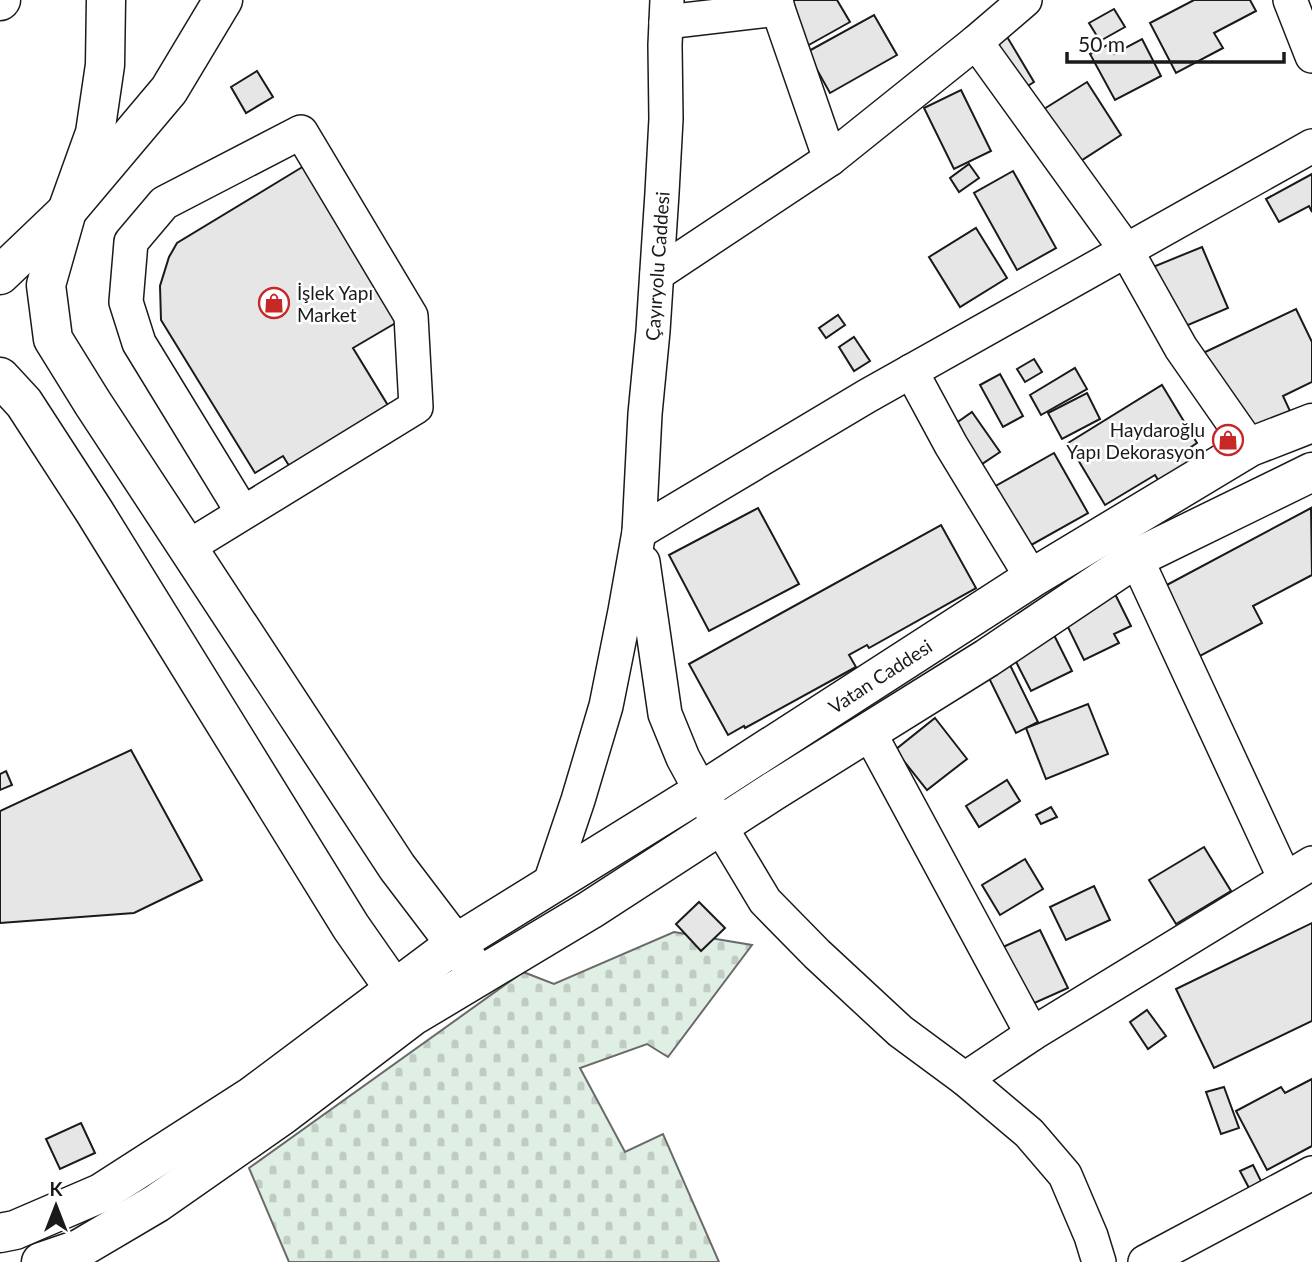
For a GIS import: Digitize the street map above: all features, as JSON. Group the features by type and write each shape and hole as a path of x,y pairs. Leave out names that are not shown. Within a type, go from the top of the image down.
{"main road":[{"path":"106,0 105,65 95,133 67,211 46,285 53,339 397,867 480,976"},
{"path":"0,275 67,211 169,90 223,0"},
{"path":"0,377 24,404 94,511 351,927 404,1003"},
{"name":"Vatan Caddesi","path":"404,1003 455,944 702,791 1031,578 1251,447 1312,423"},
{"path":"0,1233 15,1230 101,1193 404,1003 480,976 590,910 987,658 1136,558 1312,472"},
{"path":"41,1262 79,1249 157,1203 283,1115 404,1003"}],"street":[{"path":"657,274 830,159 1025,0"},
{"path":"1290,0 1312,56"},
{"path":"667,11 777,5 830,159"},
{"name":"Çayıryolu Caddesi","path":"639,532 666,119 667,11"},
{"path":"976,42 1126,250 1181,348 1251,447"},
{"path":"188,547 416,407 411,316 301,132 164,203 131,242 127,302 139,343 243,513"},
{"path":"549,886 606,706 639,532 867,396 1312,146"},
{"path":"911,371 951,445 1031,578"},
{"path":"639,532 665,714 683,758 765,901 817,954 900,1031 965,1079 1029,1133 1065,1175 1099,1262"},
{"path":"965,1079 1031,1034 1298,871 1136,558"},
{"path":"869,732 1031,1034"},
{"path":"1145,1262 1312,1173"}],"green space":[{"path":"674,932 752,945 668,1057 647,1044 580,1068 625,1152 663,1134 719,1262 289,1262 249,1168 523,972 554,984"}],"building":[{"path":"781,0 837,0 850,22 807,46"},
{"path":"1194,0 1250,0 1256,11 1214,33 1223,48 1176,73 1150,23"},
{"path":"1114,9 1125,27 1100,41 1089,23"},
{"path":"874,15 897,55 830,93 807,52"},
{"path":"1006,35 1034,82 1015,94 986,47"},
{"path":"1142,39 1161,76 1115,100 1090,54 1109,44 1114,54"},
{"path":"257,71 273,97 246,113 231,87"},
{"path":"1087,82 1121,135 1079,162 1044,109"},
{"path":"961,90 991,151 954,169 924,108"},
{"path":"969,164 979,178 959,192 950,178"},
{"name":"İşlek Yapı Market","path":"304,166 399,321 353,348 392,412 293,472 283,456 255,473 161,320 160,286 169,257 177,243"},
{"path":"1013,171 1056,248 1017,270 974,193"},
{"path":"1312,174 1312,212 1309,206 1279,222 1266,199"},
{"path":"976,228 1007,278 960,307 929,257"},
{"path":"1202,247 1228,308 1174,331 1148,269"},
{"path":"1296,309 1312,342 1312,382 1283,396 1290,411 1241,434 1203,353"},
{"path":"838,315 845,325 826,338 819,328"},
{"path":"854,337 870,361 854,371 839,347"},
{"path":"1034,359 1042,372 1025,382 1017,369"},
{"path":"1075,368 1087,389 1041,415 1030,395"},
{"path":"1000,374 1023,416 1003,427 980,385"},
{"path":"1162,385 1197,443 1191,447 1201,463 1162,486 1155,475 1105,505 1068,443"},
{"path":"1087,393 1100,419 1062,439 1048,413"},
{"path":"972,412 1000,452 979,466 952,426"},
{"path":"1054,453 1088,513 1008,558 985,492"},
{"path":"758,508 799,584 709,631 669,555"},
{"path":"1311,508 1312,575 1253,606 1262,623 1200,656 1163,587"},
{"path":"941,525 976,588 869,648 867,645 849,655 856,667 728,735 689,664"},
{"path":"1114,592 1131,626 1114,634 1119,643 1084,660 1063,617"},
{"path":"1051,629 1072,671 1031,691 1010,650"},
{"path":"1007,659 1038,722 1016,733 985,670"},
{"path":"1088,704 1108,754 1046,779 1026,728"},
{"path":"935,718 967,759 927,790 895,750"},
{"path":"131,750 202,880 134,913 0,923 0,811"},
{"path":"6,771 12,785 0,790 0,774"},
{"path":"1007,780 1020,801 979,827 966,806"},
{"path":"1051,807 1057,817 1041,824 1036,815"},
{"path":"1204,847 1231,891 1176,924 1149,880"},
{"path":"1025,859 1043,889 1000,915 982,885"},
{"path":"1094,886 1110,920 1066,940 1050,907"},
{"path":"699,902 725,928 701,951 676,924"},
{"path":"1312,923 1312,1021 1214,1068 1176,989"},
{"path":"1040,930 1068,988 1030,1005 1003,947"},
{"path":"1147,1010 1166,1036 1148,1049 1130,1022"},
{"path":"1312,1079 1312,1146 1267,1170 1236,1111 1281,1087 1285,1093"},
{"path":"1224,1087 1239,1128 1221,1134 1206,1092"},
{"path":"81,1123 95,1153 60,1169 46,1139"},
{"path":"1253,1165 1261,1181 1249,1188 1240,1171"}],"place":[{"name":"İşlek Yapı Market","path":"274,303"},
{"name":"Haydaroğlu Yapı Dekorasyon","path":"1228,440"}]}
